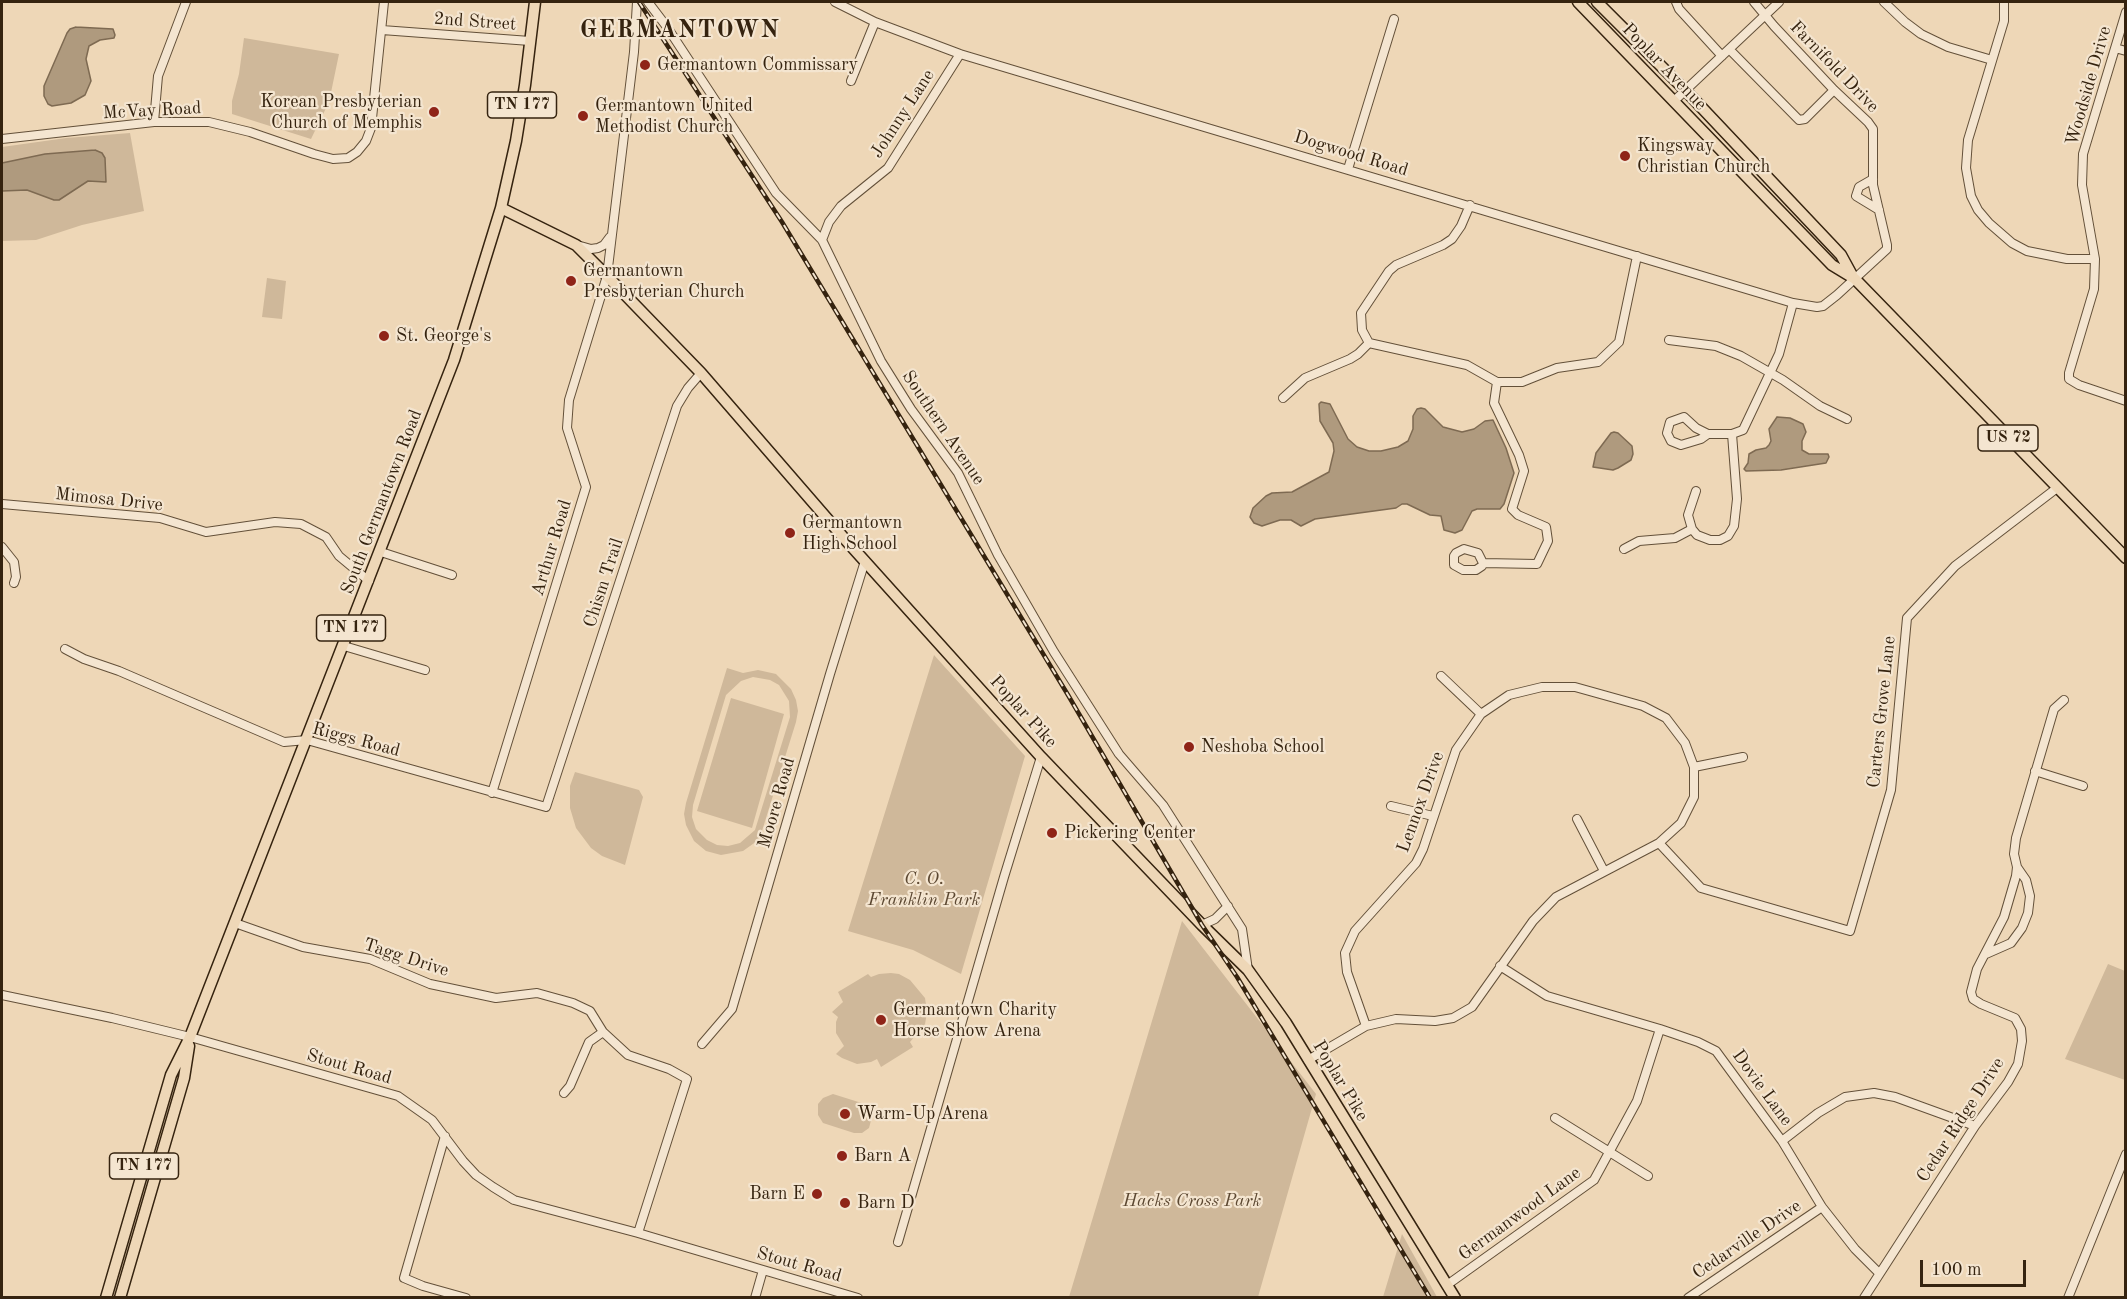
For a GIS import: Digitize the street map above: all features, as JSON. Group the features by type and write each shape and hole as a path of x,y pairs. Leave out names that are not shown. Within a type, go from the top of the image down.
{"main road":[{"name":"TN 177","path":"501,208 519,126 535,2"},
{"name":"Poplar Avenue","path":"1578,2 1832,265 1855,279"},
{"name":"Poplar Avenue","path":"1597,2 1686,91 1841,255 1855,279 2126,558"},
{"name":"Poplar Pike","path":"501,208 576,245 607,276 700,373 1041,757 1202,925 1248,969 1286,1023 1455,1298"},
{"name":"South Germantown Road","path":"108,1297 171,1075 190,1038 381,552 454,360 501,208"},
{"name":"South Germantown Road","path":"120,1298 184,1078 190,1038"}],"street":[{"path":"154,122 158,76 186,2"},
{"name":"McVay Road","path":"2,140 154,122 209,122 250,132 333,159 348,158 357,152 366,141 371,128 384,2"},
{"path":"607,276 634,52 637,2"},
{"name":"Southern Avenue","path":"648,2 667,27 776,193 822,240 880,361 911,409 958,473 999,555 1054,652 1119,754 1163,805 1242,929 1248,969"},
{"name":"Dogwood Road","path":"835,2 875,22 960,54 1793,303 1812,307 1823,306 1855,279"},
{"path":"1676,2 1679,9 1722,56"},
{"name":"Farnifold Drive","path":"1754,2 1873,129 1873,178 1887,249 1855,279"},
{"path":"1674,101 1779,2"},
{"path":"1884,2 1921,34 1948,46 1992,60"},
{"path":"2004,2 2004,21 1968,140 1966,157 1971,196 1978,210 1998,233 2027,251 2067,259 2095,259"},
{"name":"Woodside Drive","path":"2126,12 2083,154 2082,185 2095,259 2094,289 2069,379 2087,388 2126,401"},
{"path":"1348,169 1394,19"},
{"path":"851,81 875,22"},
{"name":"2nd Street","path":"382,30 530,41"},
{"path":"2115,48 2126,51"},
{"path":"1729,49 1799,120 1805,119 1834,90"},
{"name":"Johnny Lane","path":"822,240 829,222 842,206 888,168 960,54"},
{"path":"1873,178 1858,187 1856,196 1879,210"},
{"path":"1470,205 1461,226 1452,239 1396,265 1389,271 1361,313 1360,325 1369,343 1391,350 1467,365 1497,382 1522,382 1557,368 1598,362 1619,342 1637,256"},
{"path":"576,245 591,249 598,248 608,241 613,230"},
{"name":"Arthur Road","path":"492,793 586,487 567,428 569,400 607,276"},
{"path":"1708,434 1694,442 1681,445 1671,441 1667,433 1670,422 1684,417 1696,428 1708,434 1732,434 1743,430 1779,354 1793,303"},
{"path":"1669,340 1716,346 1741,356 1783,380 1820,406 1847,419"},
{"path":"1283,398 1305,378 1358,354 1369,343"},
{"name":"Chism Trail","path":"546,807 677,406 700,373"},
{"path":"1483,563 1537,564 1548,541 1546,526 1518,516 1512,509 1524,471 1519,455 1494,403 1497,382"},
{"path":"1696,491 1688,515 1692,529 1697,535 1710,540 1720,540 1728,536 1734,526 1737,499 1732,434"},
{"name":"Carters Grove Lane","path":"1659,843 1701,888 1850,931 1891,790 1907,618 1955,566 2057,488"},
{"name":"Mimosa Drive","path":"2,504 160,518 206,532 275,522 301,524 326,537 339,556 369,581"},
{"path":"1624,549 1639,541 1675,538 1692,529"},
{"path":"2,547 12,558 15,568 14,583"},
{"path":"381,552 452,574"},
{"name":"Moore Road","path":"702,1044 732,1009 865,561"},
{"path":"344,646 425,670"},
{"name":"Riggs Road","path":"65,649 284,742 307,740 546,807"},
{"path":"1441,676 1481,714"},
{"name":"Lennox Drive","path":"1366,1026 1347,972 1345,953 1354,931 1416,863 1423,849 1456,750 1481,714 1509,695 1542,687 1575,687 1643,706 1666,718 1685,742 1694,767"},
{"path":"1986,954 2004,918 2016,876 2017,867 2014,854 2016,838 2054,709 2064,700"},
{"path":"898,1242 1041,757"},
{"path":"1308,1060 1366,1026 1396,1019 1436,1021 1453,1018 1472,1007 1533,921 1556,897 1659,843 1680,823 1694,797 1694,767 1743,757"},
{"path":"2035,771 2083,786"},
{"path":"1391,806 1433,816"},
{"path":"1577,819 1604,871"},
{"path":"1986,954 2011,943 2022,928 2028,913 2030,896 2026,880 2017,867"},
{"path":"1202,925 1215,919 1228,906"},
{"name":"Tagg Drive","path":"235,923 303,947 370,959 430,984 496,998 537,993 556,997 590,1011 603,1032 628,1055 669,1069 687,1079 638,1233"},
{"name":"Cedar Ridge Drive","path":"1864,1298 1975,1126 2008,1082 2018,1064 2022,1041 2021,1029 2015,1018 1973,999 1971,992 1977,969 1986,954"},
{"name":"Dovie Lane","path":"1500,966 1547,996 1660,1029 1716,1051 1782,1141 1822,1207 1879,1273"},
{"name":"Stout Road","path":"2,995 112,1018 398,1096 432,1120 476,1175 514,1200 638,1233 858,1298"},
{"name":"Germanwood Lane","path":"1447,1285 1594,1180 1637,1101 1660,1029"},
{"path":"564,1093 570,1086 584,1049 603,1032"},
{"path":"1782,1141 1818,1113 1845,1097 1874,1094 1895,1097 1975,1126"},
{"path":"1555,1118 1610,1150 1648,1176"},
{"path":"445,1136 404,1278 466,1298"},
{"path":"2068,1298 2126,1154"},
{"name":"Cedarville Drive","path":"1688,1298 1822,1207"},
{"path":"755,1298 763,1270"}],"green space":[{"path":"244,38 339,54 329,102 311,139 232,114 232,101 239,74"},
{"path":"130,133 144,211 82,225 36,240 2,241 2,147 66,138"},
{"path":"267,278 286,281 282,319 262,317"},
{"name":"C. O. Franklin Park","path":"934,655 1025,756 961,974 913,950 848,931"},
{"path":"727,668 743,673 758,670 776,674 791,689 798,711 757,841 743,851 721,855 706,851 694,841 686,825 684,814","holes":["753,677 770,680 779,685 789,701 790,717 755,830 740,843 728,846 717,845 707,840 696,829 692,817 693,805 726,695 741,681"]},
{"path":"731,698 784,714 752,828 697,811"},
{"path":"575,772 639,790 643,797 625,865 602,856 591,848 576,828 570,808 570,786"},
{"name":"Hacks Cross Park","path":"1182,921 1316,1094 1258,1297 1069,1297"},
{"path":"2108,964 2125,971 2125,1080 2065,1059"},
{"name":"Germantown Charity Horse Show Arena","path":"891,973 899,974 910,980 925,998 927,1012 925,1024 910,1042 913,1047 881,1067 877,1059 857,1064 842,1058 836,1054 844,1046 836,1033 838,1017 832,1012 843,1002 838,992 868,974 871,977"},
{"name":"Warm-Up Arena","path":"833,1094 868,1105 873,1113 869,1128 862,1133 854,1133 823,1123 818,1115 818,1104 823,1098"},
{"path":"1402,1234 1437,1297 1383,1297"}],"shaded area":[{"path":"76,27 113,29 115,35 114,38 100,40 89,46 86,59 91,81 85,95 71,103 52,106 48,104 44,96 44,86 67,33"},
{"path":"95,150 102,153 105,158 106,182 88,181 59,200 27,190 2,191 2,163 45,154"},
{"path":"1321,402 1330,404 1348,439 1357,447 1369,451 1398,447 1408,441 1413,429 1413,416 1417,409 1421,408 1425,409 1443,427 1462,432 1474,429 1485,421 1493,420 1514,473 1504,504 1500,509 1472,511 1462,530 1455,533 1444,530 1441,516 1430,515 1407,504 1396,508 1315,519 1301,526 1291,520 1280,520 1262,526 1254,523 1250,517 1253,508 1266,496 1272,493 1292,492 1329,472 1334,451 1333,443 1320,421 1319,404"},
{"path":"1777,417 1790,418 1803,424 1806,432 1802,441 1802,450 1809,454 1828,454 1826,463 1781,470 1746,471 1744,469 1748,463 1749,454 1769,445 1771,441 1769,429"},
{"path":"1614,432 1632,446 1631,460 1613,470 1593,467 1596,453"}],"railway":[{"path":"639,2 782,222 1068,695 1202,925 1237,977 1430,1298"}],"place":[{"name":"Germantown Commissary","path":"645,65"},
{"name":"Korean Presbyterian Church of Memphis","path":"434,112"},
{"name":"Germantown United Methodist Church","path":"583,116"},
{"name":"Kingsway Christian Church","path":"1625,156"},
{"name":"Germantown Presbyterian Church","path":"571,281"},
{"name":"St. George's","path":"384,336"},
{"name":"Germantown High School","path":"790,533"},
{"name":"Neshoba School","path":"1189,747"},
{"name":"Pickering Center","path":"1052,833"},
{"name":"Germantown Charity Horse Show Arena","path":"881,1020"},
{"name":"Warm-Up Arena","path":"845,1114"},
{"name":"Barn A","path":"842,1156"},
{"name":"Barn E","path":"817,1194"},
{"name":"Barn D","path":"845,1203"}],"district":[{"name":"GERMANTOWN","path":"680,31"}]}
